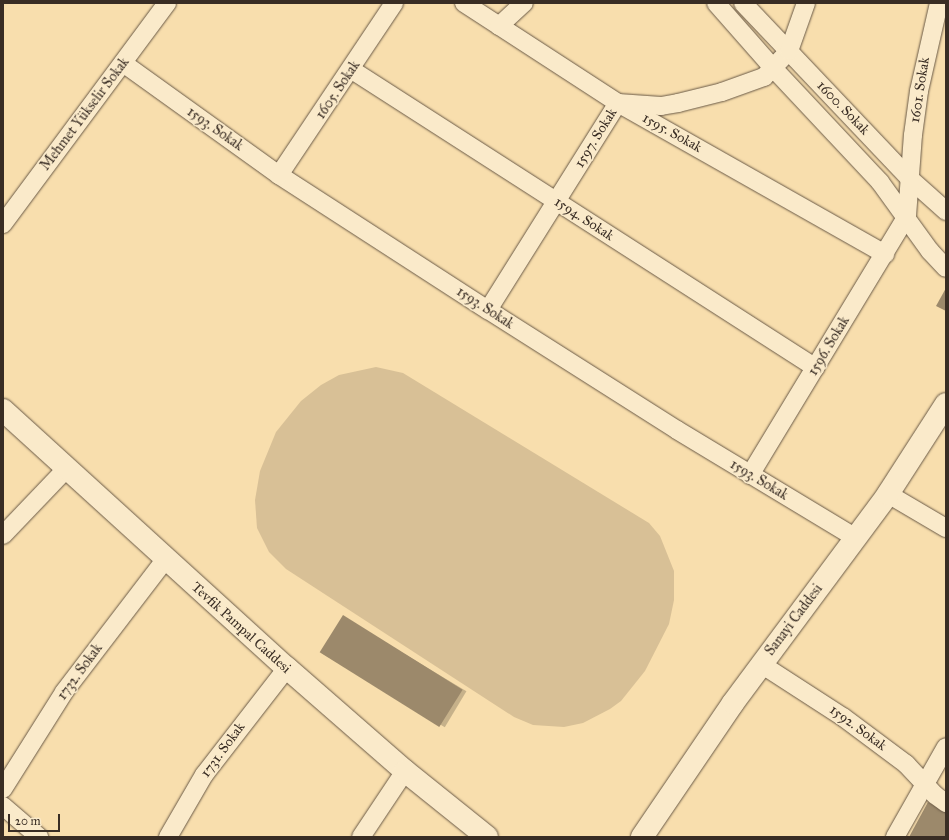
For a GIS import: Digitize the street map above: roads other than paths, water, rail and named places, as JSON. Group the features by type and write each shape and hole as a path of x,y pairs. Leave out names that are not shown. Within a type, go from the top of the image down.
{"street":[{"name":"Mehmet Yükselir Sokak","path":"3,224 167,3"},
{"name":"1605. Sokak","path":"279,175 352,70 394,3"},
{"name":"1595. Sokak","path":"464,3 618,103 886,254"},
{"path":"499,26 524,3"},
{"path":"716,3 774,69 858,157 907,216 930,251 946,268"},
{"name":"1600. Sokak","path":"744,3 909,178 946,211"},
{"path":"774,69 789,51 806,3"},
{"name":"1601. Sokak","path":"907,216 909,178 919,91 939,3"},
{"name":"1593. Sokak","path":"123,63 279,175 488,310 750,475 856,538"},
{"name":"1597. Sokak","path":"488,310 618,103 661,106 690,101 746,84 774,69"},
{"name":"1594. Sokak","path":"352,70 816,368"},
{"name":"1596. Sokak","path":"750,475 886,254 907,216"},
{"name":"Sanayi Caddesi","path":"642,837 761,664 888,494 946,404"},
{"name":"Tevfik Pampal Caddesi","path":"3,410 165,560 287,668 405,771 487,837"},
{"path":"3,535 66,469"},
{"path":"888,494 946,528"},
{"name":"1732. Sokak","path":"3,789 64,692 165,560"},
{"name":"1592. Sokak","path":"761,664 800,688 874,740 906,764 924,784 946,802"},
{"name":"1731. Sokak","path":"168,837 204,775 287,668"},
{"path":"895,837 946,747"},
{"path":"361,837 405,771"},
{"path":"3,806 39,837"}]}
